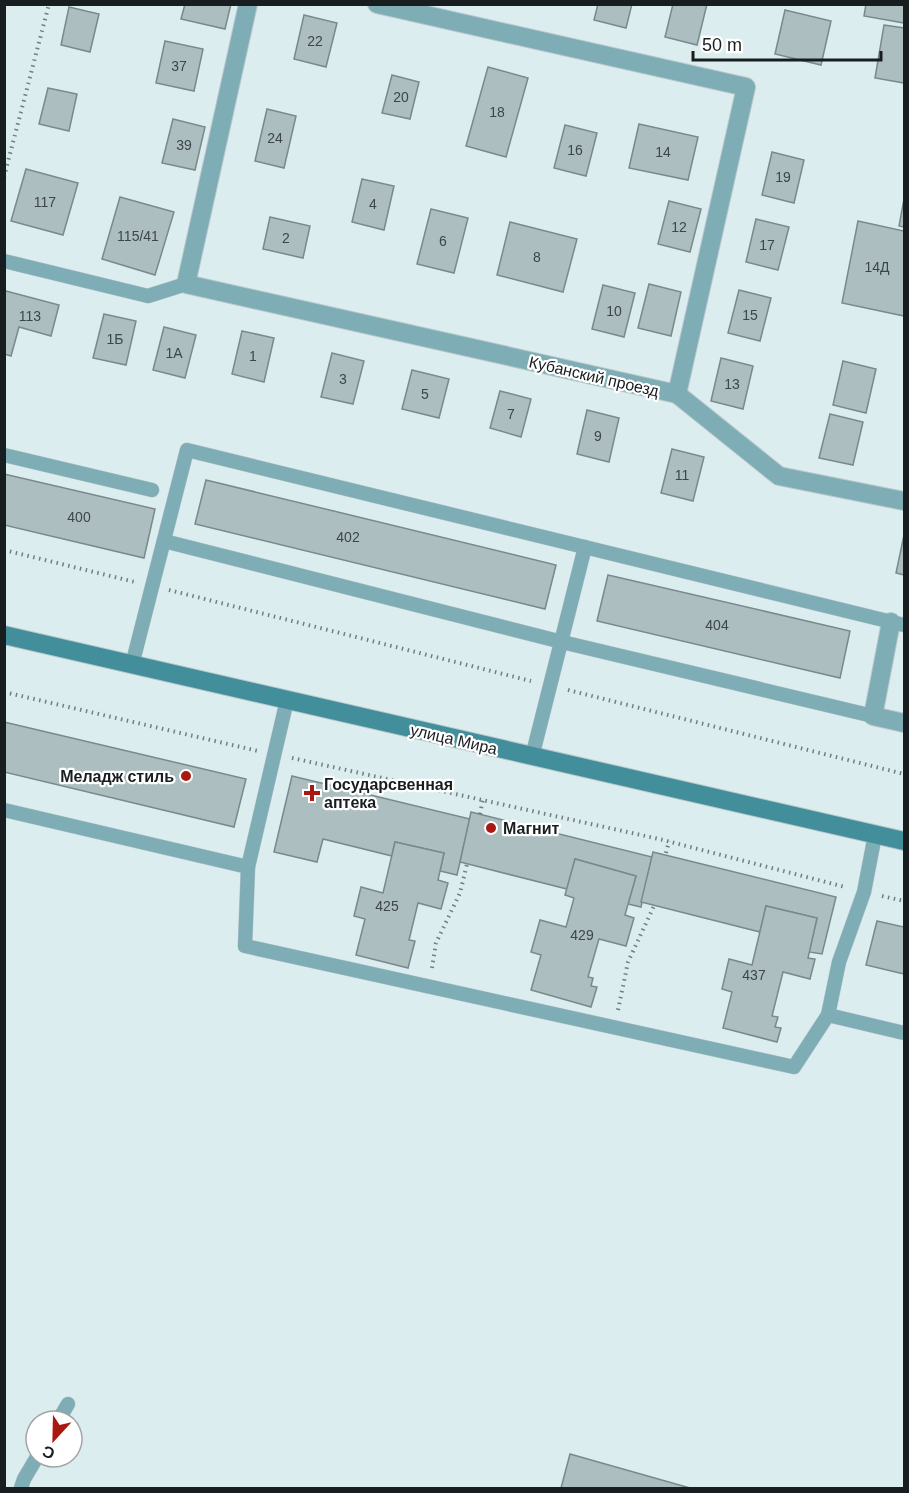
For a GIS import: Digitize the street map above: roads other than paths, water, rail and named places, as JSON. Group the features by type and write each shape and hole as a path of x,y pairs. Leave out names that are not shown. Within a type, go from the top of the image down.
{"main road":[{"name":"улица Мира","path":"4,635 875,835 904,839"}],"street":[{"path":"186,284 248,4"},
{"name":"Кубанский проезд","path":"186,284 677,394 746,87 376,4"},
{"path":"677,394 779,476 904,501"},
{"path":"898,623 873,716 904,723"}],"lane":[{"path":"4,261 148,296 186,284"},
{"path":"132,666 187,450 898,623"},
{"path":"4,455 152,490"},
{"path":"164,541 562,642 873,716"},
{"path":"532,757 585,547"},
{"path":"287,700 248,867 245,946 794,1066 828,1015 839,962 864,891 875,835"},
{"path":"4,810 248,867"},
{"path":"828,1015 904,1033"},
{"path":"65,1409 68,1404"},
{"path":"21,1488 30,1469"}],"place":[{"name":"Меладж стиль","path":"186,776"},
{"name":"Государсвенная аптека","path":"312,793"},
{"name":"Магнит","path":"491,828"}]}
